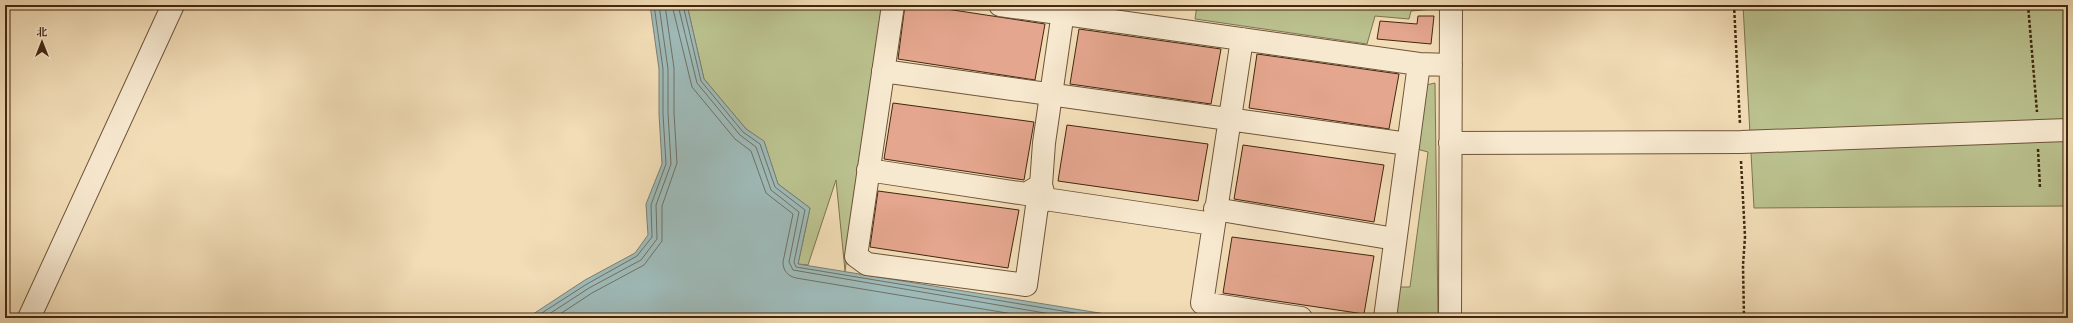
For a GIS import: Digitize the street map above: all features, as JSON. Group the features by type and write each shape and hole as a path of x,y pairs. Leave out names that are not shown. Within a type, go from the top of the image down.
{"street":[{"path":"29,318 173,5"},
{"path":"893,5 856,256 867,264 1026,285 1037,206 1043,192 1044,143 1063,9"},
{"path":"1000,5 1063,9 1242,39 1419,64 1451,65"},
{"path":"1450,318 1451,5"},
{"path":"1242,39 1202,303 1301,318"},
{"path":"1385,318 1419,64"},
{"path":"883,71 1408,144"},
{"path":"1450,143 1741,142 2068,130"},
{"path":"868,170 1026,194 1043,192 1395,239"}],"path":[{"path":"2028,5 2036,86 2040,188"}],"green space":[{"path":"687,5 884,5 845,271 836,180 808,265 798,264 810,208 778,184 764,142 746,129 704,79"},
{"path":"1197,5 1435,5 1434,9 1411,11 1409,19 1375,16 1367,44 1195,19"},
{"path":"1743,5 2068,5 2068,206 1754,208"},
{"path":"1435,83 1438,318 1398,318 1394,312 1397,287 1410,287 1428,152 1413,148 1426,85"}],"water":[{"path":"650,5 687,5 704,79 746,129 764,141 778,184 810,208 798,264 1130,318 527,318 585,280 635,253 648,235 646,204 662,164 659,114 659,69"}],"building":[{"path":"905,5 920,5 1045,24 1035,80 898,59"},
{"path":"1418,16 1434,16 1431,44 1377,39 1380,21 1417,24"},
{"path":"1079,29 1221,49 1211,104 1070,84"},
{"path":"1257,54 1399,74 1389,129 1249,108"},
{"path":"893,103 1034,122 1024,180 884,159"},
{"path":"1067,125 1208,144 1198,201 1058,181"},
{"path":"1243,145 1384,165 1374,222 1234,199"},
{"path":"878,191 1019,210 1008,268 870,247"},
{"path":"1232,237 1374,256 1364,314 1223,293"}]}
